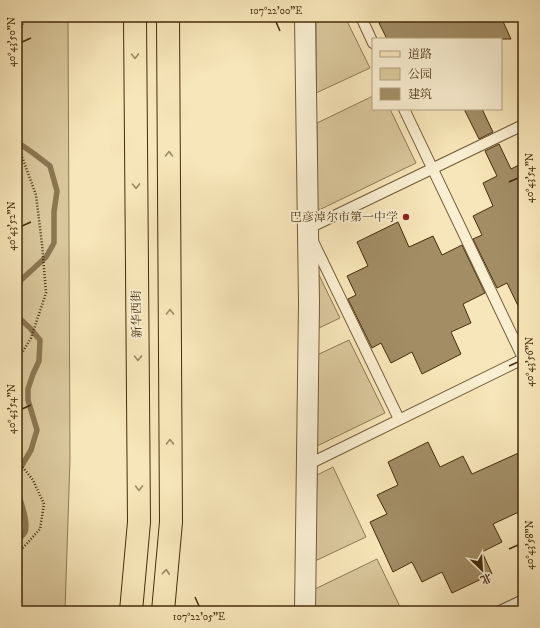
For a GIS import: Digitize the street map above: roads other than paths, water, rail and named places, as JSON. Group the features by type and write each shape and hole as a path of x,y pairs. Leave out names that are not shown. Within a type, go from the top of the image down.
{"main road":[{"name":"新华西街","path":"132,611 139,522 134,17"},
{"path":"163,611 171,522 168,17"}],"street":[{"path":"305,17 309,303 305,611"}],"lane":[{"path":"361,17 372,41"},
{"path":"307,465 523,359 404,110"},
{"path":"399,419 307,230 523,125"},
{"path":"500,611 523,600"}],"waterway":[{"path":"17,142 50,166 57,191 54,212 54,243 46,257 20,281 17,297"},
{"path":"17,309 18,317 40,340 39,361 28,389 28,400 37,430 31,450 17,476"},
{"path":"17,488 26,522 25,532 17,542"}],"place":[{"name":"巴彦淖尔市第一中学","path":"406,217"}]}
